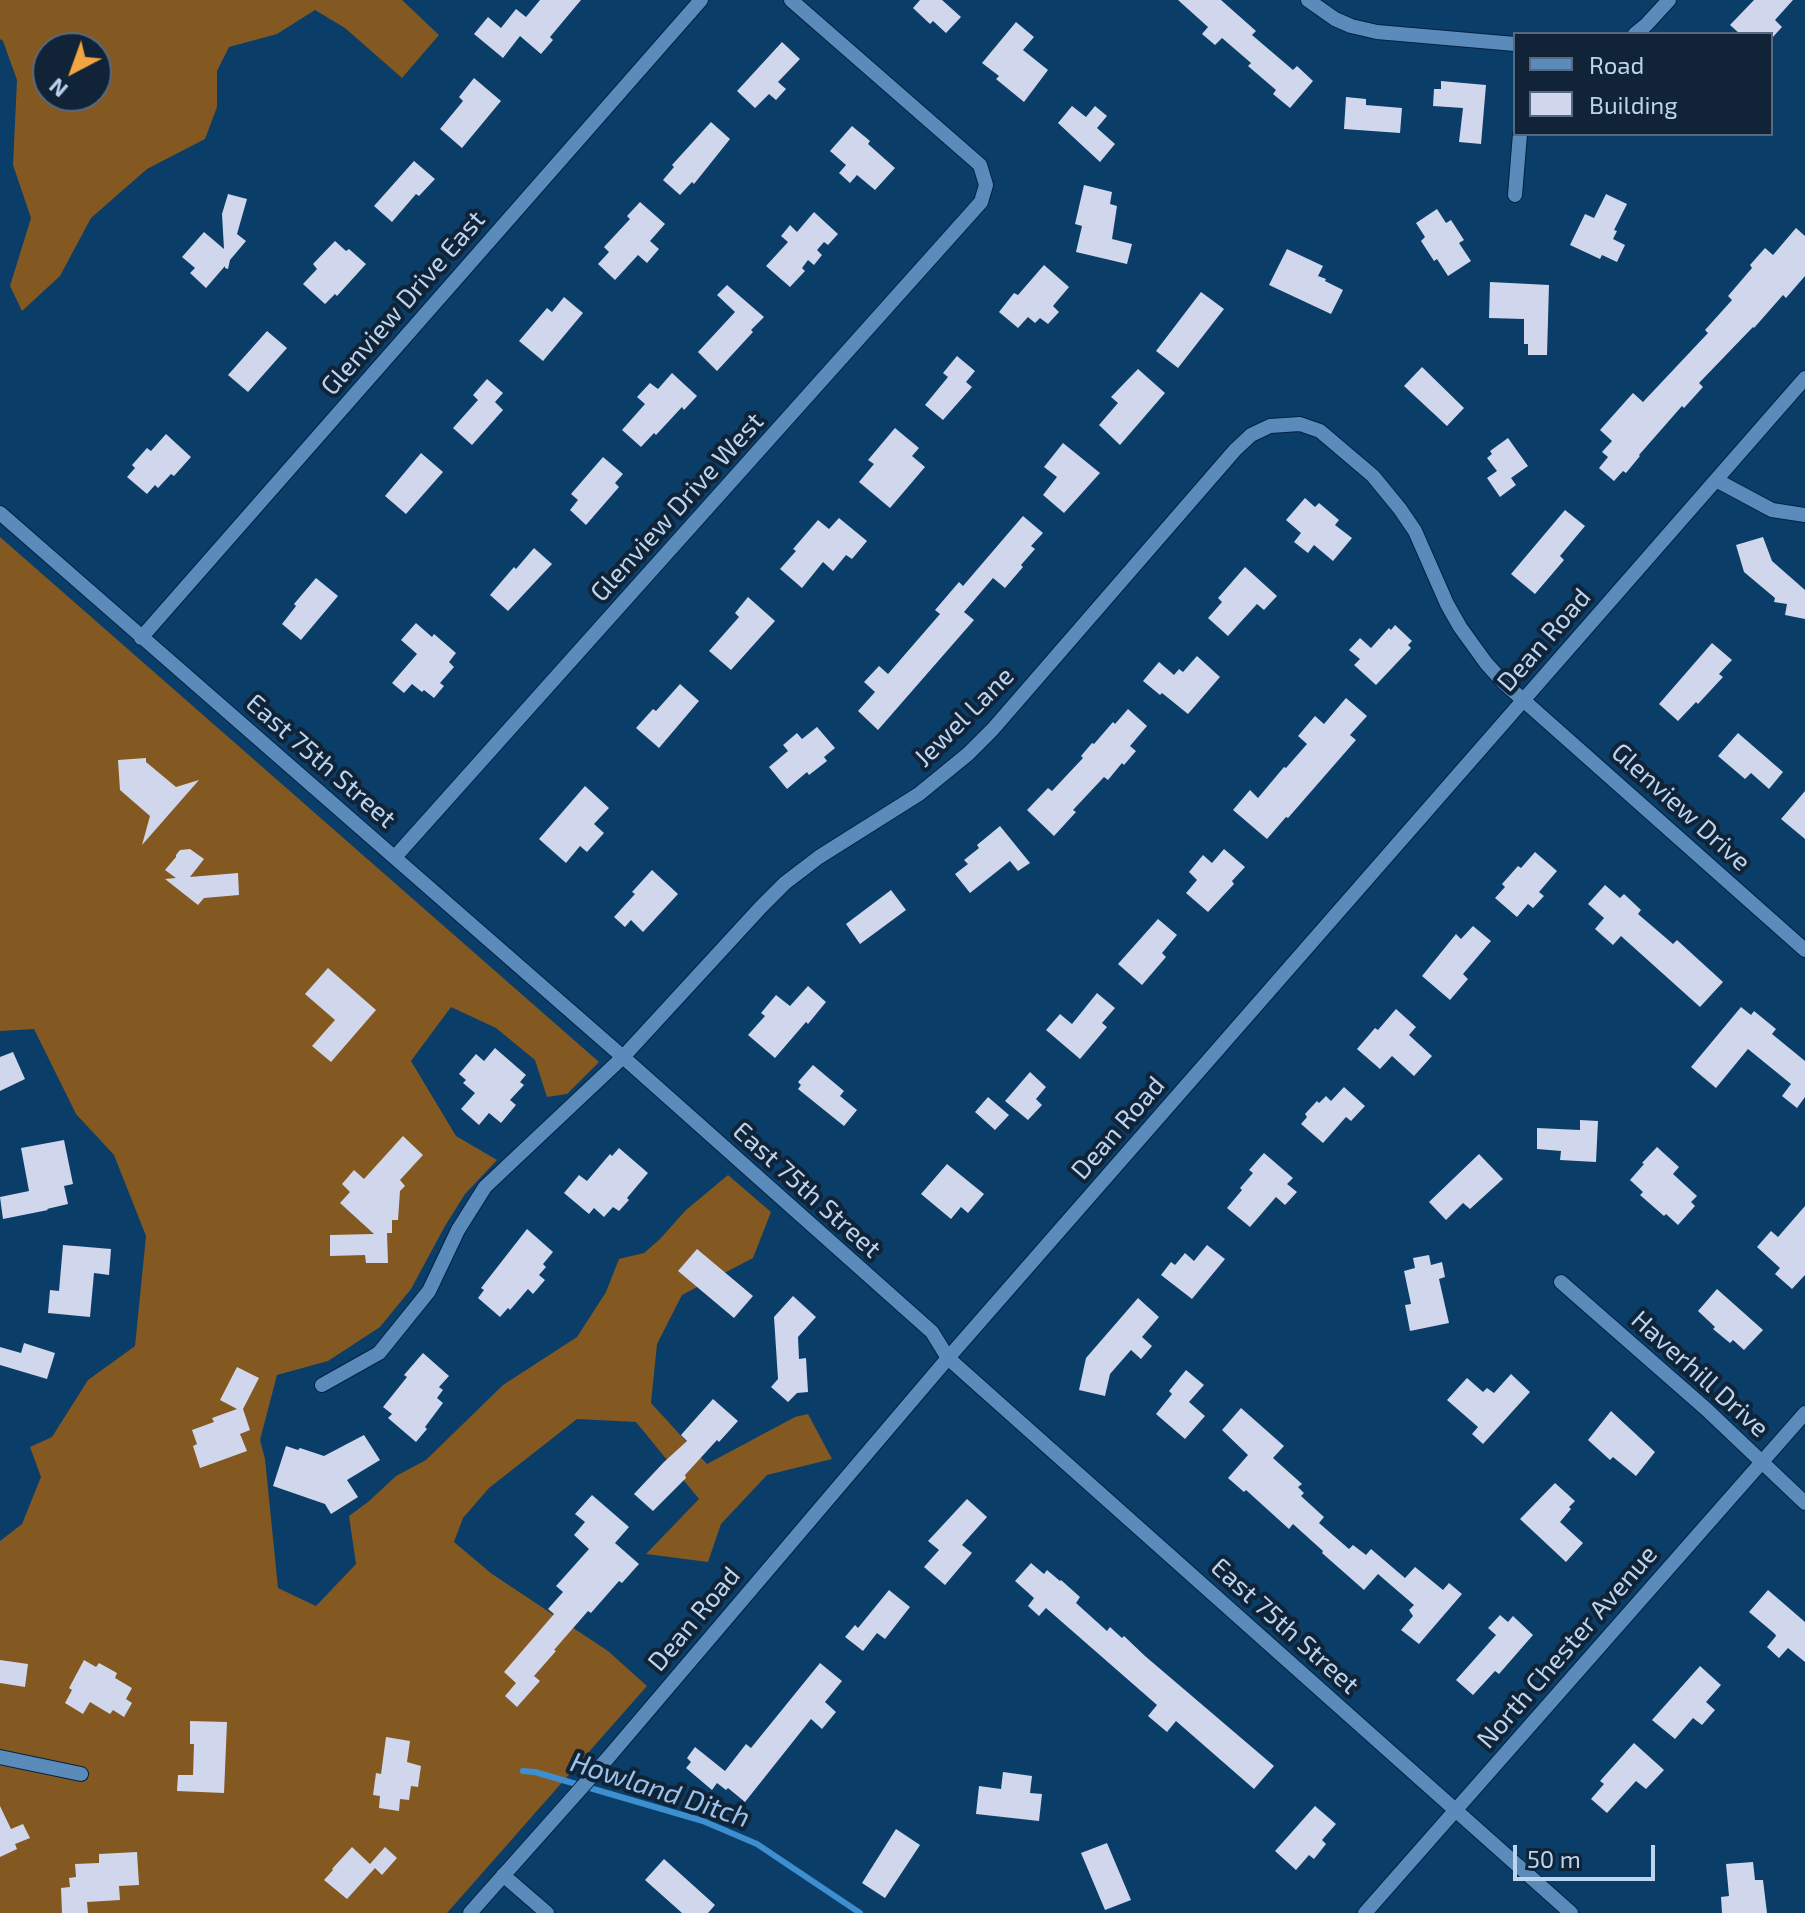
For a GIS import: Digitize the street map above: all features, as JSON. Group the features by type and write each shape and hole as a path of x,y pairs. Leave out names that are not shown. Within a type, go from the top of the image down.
{"street":[{"name":"Glenview Drive East","path":"141,638 701,0"},
{"name":"Glenview Drive West","path":"395,857 981,202 986,185 982,168 974,159 791,0"},
{"path":"1308,0 1335,19 1377,32 1513,44"},
{"path":"1637,32 1669,0"},
{"path":"1515,195 1520,136"},
{"name":"Dean Road","path":"470,1913 607,1759 948,1358 1805,378"},
{"name":"Glenview Drive","path":"1283,424 1300,424 1320,431 1373,476 1415,531 1460,627 1504,683 1805,950"},
{"name":"Jewel Lane","path":"322,1385 379,1353 429,1291 458,1230 485,1187 623,1057 785,883 833,847 919,794 968,754 1247,437 1258,430 1283,424"},
{"path":"1716,480 1772,510 1805,515"},
{"name":"East 75th Street","path":"0,513 623,1057 932,1332 948,1358 1571,1913"},
{"name":"Haverhill Drive","path":"1561,1282 1706,1409 1805,1503"},
{"name":"North Chester Avenue","path":"1365,1913 1805,1413"},
{"path":"0,1757 81,1774"},
{"path":"503,1875 547,1913"}],"shaded area":[{"path":"0,0 402,0 439,35 402,78 345,28 315,10 277,34 229,47 217,71 217,107 205,139 147,169 91,218 60,276 22,311 10,286 31,218 13,165 17,80 0,39"},
{"path":"0,537 599,1062 567,1094 547,1097 535,1060 496,1028 451,1007 411,1061 456,1136 497,1160 465,1194 411,1289 380,1327 328,1361 277,1375 260,1440 265,1459 278,1588 316,1606 356,1564 349,1516 396,1476 426,1460 503,1385 577,1337 606,1292 619,1259 644,1253 686,1210 728,1175 771,1212 753,1258 682,1295 657,1344 651,1403 707,1464 795,1417 808,1414 832,1459 767,1475 721,1524 708,1562 646,1554 699,1499 636,1422 577,1419 489,1488 463,1518 454,1542 492,1574 608,1651 647,1686 447,1913 0,1913 0,1541 22,1524 41,1477 30,1447 52,1437 88,1380 135,1346 146,1236 114,1155 76,1114 34,1029 0,1031"}],"building":[{"path":"540,0 581,0 550,37 553,40 541,54 520,36 503,58 474,34 488,17 501,28 516,9 526,17"},
{"path":"920,0 942,0 961,17 946,33 933,21 930,24 913,8"},
{"path":"1178,0 1221,0 1256,31 1252,35 1293,70 1297,66 1313,81 1290,108 1273,94 1276,90 1248,66 1251,63 1222,38 1215,45 1202,34 1208,27"},
{"path":"1754,0 1793,0 1775,20 1782,27 1773,37 1773,32 1738,32 1730,25"},
{"path":"1016,22 1034,37 1023,50 1048,70 1024,102 982,63"},
{"path":"782,42 800,59 778,82 786,89 776,100 769,94 755,108 737,91"},
{"path":"474,78 501,101 462,148 440,129 463,101 459,97"},
{"path":"1441,81 1486,85 1481,144 1459,142 1463,108 1433,106 1434,89 1441,89"},
{"path":"1346,97 1366,99 1366,105 1402,108 1400,133 1344,129"},
{"path":"1072,106 1086,117 1095,106 1107,116 1097,128 1115,144 1100,162 1058,123"},
{"path":"711,122 730,139 694,184 692,182 680,195 663,180 674,167 672,165"},
{"path":"852,126 895,168 875,190 857,175 850,183 839,173 846,165 830,151"},
{"path":"414,161 435,179 419,196 416,194 392,222 374,206"},
{"path":"1084,185 1112,192 1110,204 1117,206 1112,239 1132,244 1127,264 1076,252 1082,226 1075,224"},
{"path":"228,194 247,199 237,234 246,241 230,260 228,269 225,266 206,288 190,273 195,268 182,257 204,232 224,249 222,214"},
{"path":"1606,194 1627,204 1614,230 1617,231 1613,239 1625,245 1617,262 1602,255 1600,259 1570,245 1585,214 1594,218"},
{"path":"640,202 665,224 650,241 659,249 647,263 638,255 615,280 598,264 609,252 604,247 630,219 627,216"},
{"path":"1437,209 1446,223 1451,220 1464,240 1459,243 1471,261 1448,276 1421,241 1425,237 1416,223"},
{"path":"814,212 838,234 828,245 824,242 817,250 822,255 814,265 808,260 802,268 805,271 790,287 766,266 788,242 781,236 790,225 797,232"},
{"path":"1796,228 1805,236 1805,276 1699,383 1703,387 1684,408 1682,406 1626,473 1623,471 1614,481 1599,468 1608,457 1602,452 1612,441 1600,430 1633,393 1643,402 1708,333 1705,330 1732,300 1728,296 1752,268 1750,265 1765,248 1773,255"},
{"path":"335,241 366,264 337,296 335,294 325,304 303,284 317,269 313,264"},
{"path":"1287,249 1323,266 1318,276 1343,290 1331,314 1269,285"},
{"path":"1044,265 1069,287 1053,306 1059,312 1048,324 1040,318 1035,323 1028,317 1018,328 999,312"},
{"path":"1490,282 1549,285 1547,355 1528,355 1528,344 1524,344 1524,319 1489,318"},
{"path":"727,285 764,317 717,371 698,352 735,312 717,295"},
{"path":"1201,292 1224,309 1178,368 1156,351"},
{"path":"564,297 583,313 543,361 519,341 547,308 552,312"},
{"path":"267,331 287,348 248,392 228,375"},
{"path":"957,356 975,371 966,382 972,387 943,420 925,405 948,377 943,373"},
{"path":"1422,367 1464,408 1447,426 1404,386"},
{"path":"1138,369 1165,393 1120,445 1099,425 1118,403 1111,397"},
{"path":"672,373 697,396 641,447 622,430 645,404 637,397 650,383 658,389"},
{"path":"487,379 503,393 495,402 503,410 472,445 453,428 478,400 473,395"},
{"path":"895,428 919,448 912,456 925,467 890,508 859,482 874,464 868,460"},
{"path":"166,434 191,457 174,476 171,474 158,488 155,485 147,494 127,477 135,468 132,465 147,448 151,451"},
{"path":"1508,438 1528,466 1511,478 1516,485 1500,497 1487,478 1497,471 1487,458 1492,454 1490,451"},
{"path":"1063,443 1100,473 1064,513 1043,495 1057,477 1044,467"},
{"path":"421,453 443,472 406,514 385,496"},
{"path":"603,457 623,474 615,483 619,487 586,525 570,510 578,500 571,494"},
{"path":"1305,498 1315,507 1319,503 1339,520 1335,525 1352,538 1333,561 1314,545 1308,553 1294,542 1301,533 1286,520"},
{"path":"1565,510 1585,526 1560,556 1564,560 1535,594 1511,574"},
{"path":"1023,516 1043,533 1031,546 1035,549 1021,565 1023,567 1005,588 993,578 964,612 974,620 878,730 858,711 875,692 864,682 879,666 888,674 940,614 935,610 959,582 963,586"},
{"path":"839,518 867,541 852,559 846,555 833,571 823,562 802,588 780,569 818,520 829,529"},
{"path":"1763,537 1772,561 1805,590 1805,619 1785,615 1787,604 1774,602 1775,598 1744,572 1736,545"},
{"path":"534,548 552,564 508,611 490,595"},
{"path":"1245,567 1277,596 1264,610 1257,604 1228,636 1208,618 1222,602 1218,598"},
{"path":"316,578 338,596 301,640 282,624"},
{"path":"748,597 775,621 731,670 709,651 739,617 735,613"},
{"path":"416,623 456,653 449,662 454,667 440,683 444,686 434,698 412,684 404,693 392,683 417,654 401,640"},
{"path":"1395,625 1412,641 1408,645 1411,648 1376,685 1354,665 1360,659 1349,650 1360,638 1371,648"},
{"path":"1712,643 1732,660 1719,674 1723,677 1678,721 1659,704"},
{"path":"1197,656 1220,677 1188,714 1143,681 1159,662 1174,675 1179,669 1183,672"},
{"path":"680,684 699,701 659,748 636,728"},
{"path":"1346,698 1367,716 1350,735 1356,740 1267,839 1233,810 1250,790 1258,798 1307,744 1298,736 1315,716 1324,724"},
{"path":"1128,709 1147,726 1130,746 1136,751 1108,780 1104,777 1054,836 1027,810 1048,788 1052,791 1083,758 1081,756 1092,743"},
{"path":"817,727 835,748 824,757 827,761 809,775 807,772 787,789 769,767 788,751 783,745 797,733 802,739"},
{"path":"1738,733 1783,772 1769,789 1751,773 1745,779 1718,756"},
{"path":"146,758 146,762 176,787 199,780 142,845 150,816 120,790 118,760"},
{"path":"585,786 609,808 594,824 604,833 587,852 580,846 566,863 539,839"},
{"path":"1805,791 1805,839 1781,819"},
{"path":"1000,826 1030,863 1018,871 1010,861 970,893 955,874 968,864 964,860 979,848 977,845"},
{"path":"190,849 204,859 190,877 238,873 239,895 204,898 198,905 165,879 176,878 165,870 180,850"},
{"path":"1224,849 1245,867 1208,912 1186,893 1197,880 1189,872 1203,855 1212,863"},
{"path":"1535,852 1557,871 1539,892 1544,896 1533,908 1528,904 1517,917 1495,898 1505,887 1502,884"},
{"path":"652,870 678,894 643,932 631,920 625,927 614,917"},
{"path":"1605,885 1620,898 1624,894 1641,910 1638,914 1673,944 1677,940 1723,982 1700,1007 1621,936 1613,945 1595,929 1604,918 1588,904"},
{"path":"891,890 906,910 860,944 846,924"},
{"path":"1158,919 1177,935 1162,953 1166,957 1142,985 1118,964"},
{"path":"1473,926 1491,941 1463,974 1468,979 1450,1000 1422,976 1456,934 1461,939"},
{"path":"328,968 376,1010 331,1062 312,1046 335,1020 305,994"},
{"path":"808,986 826,1002 775,1058 748,1035 765,1016 761,1013 776,995 790,1006"},
{"path":"1097,993 1115,1008 1102,1023 1107,1027 1080,1059 1046,1030 1060,1014 1072,1024"},
{"path":"1741,1007 1751,1015 1754,1011 1776,1029 1772,1034 1805,1061 1805,1097 1797,1108 1782,1096 1791,1084 1748,1049 1716,1088 1691,1067"},
{"path":"1396,1009 1416,1027 1409,1035 1432,1056 1414,1076 1392,1056 1380,1069 1357,1049"},
{"path":"495,1048 526,1075 520,1082 524,1085 510,1100 516,1105 501,1123 489,1113 479,1125 461,1109 475,1093 463,1083 466,1080 459,1074 476,1054 484,1061"},
{"path":"13,1052 25,1079 0,1091 0,1057"},
{"path":"813,1065 844,1091 840,1096 857,1110 844,1126 798,1089 801,1085 798,1082"},
{"path":"1030,1072 1046,1087 1036,1099 1042,1105 1028,1120 1005,1101"},
{"path":"1344,1087 1365,1106 1351,1121 1346,1117 1323,1143 1301,1124 1307,1117 1305,1114 1317,1101 1319,1103 1326,1096 1331,1101"},
{"path":"988,1097 1009,1115 995,1130 975,1112"},
{"path":"1580,1120 1598,1121 1596,1162 1560,1160 1561,1151 1537,1149 1537,1128 1580,1130"},
{"path":"403,1136 423,1155 400,1180 405,1186 400,1191 398,1220 392,1220 392,1233 387,1233 388,1263 366,1263 365,1255 330,1256 330,1235 374,1234 340,1203 350,1192 342,1184 354,1170 364,1179"},
{"path":"64,1140 73,1184 64,1186 68,1204 3,1219 0,1197 29,1191 21,1148"},
{"path":"1657,1147 1679,1167 1673,1174 1697,1196 1691,1202 1695,1206 1678,1225 1640,1195 1643,1192 1630,1180"},
{"path":"619,1148 648,1173 619,1211 613,1207 604,1217 594,1208 589,1214 564,1193 579,1175 587,1181"},
{"path":"1264,1153 1293,1178 1287,1184 1297,1192 1285,1205 1276,1197 1250,1227 1227,1208 1253,1173 1249,1170"},
{"path":"1479,1154 1503,1179 1470,1209 1463,1203 1446,1220 1429,1202"},
{"path":"947,1164 984,1194 968,1213 961,1207 951,1219 921,1194"},
{"path":"1805,1206 1805,1275 1792,1289 1775,1274 1780,1268 1757,1247 1771,1231 1778,1237"},
{"path":"527,1229 553,1252 539,1275 545,1280 533,1294 528,1289 500,1317 478,1298 484,1290 481,1288"},
{"path":"63,1245 111,1249 109,1275 94,1273 90,1317 48,1313 50,1290 59,1291"},
{"path":"1207,1245 1225,1259 1192,1299 1161,1275 1171,1262 1175,1265 1185,1253 1194,1261"},
{"path":"697,1249 753,1296 734,1318 678,1271"},
{"path":"1429,1255 1431,1265 1442,1262 1445,1277 1439,1279 1449,1323 1410,1331 1405,1305 1411,1304 1404,1271 1415,1268 1413,1258"},
{"path":"1717,1289 1763,1330 1744,1350 1713,1329 1715,1327 1698,1311"},
{"path":"793,1296 816,1317 798,1337 799,1359 806,1358 808,1392 797,1393 788,1402 771,1387 778,1379 774,1317"},
{"path":"1138,1298 1159,1317 1142,1337 1152,1346 1141,1359 1131,1350 1110,1374 1105,1396 1079,1390 1086,1358"},
{"path":"24,1343 55,1353 47,1379 0,1365 0,1347 21,1353"},
{"path":"423,1353 449,1376 439,1387 443,1390 437,1398 443,1403 416,1442 388,1418 392,1414 383,1407"},
{"path":"237,1367 259,1378 243,1409 250,1430 240,1434 247,1451 200,1468 192,1430 214,1422 212,1418 237,1409 220,1400"},
{"path":"1186,1370 1204,1385 1189,1402 1205,1416 1185,1439 1156,1414"},
{"path":"1511,1374 1530,1392 1483,1444 1472,1434 1478,1427 1447,1400 1467,1378 1483,1392 1487,1388 1494,1393"},
{"path":"713,1399 738,1421 653,1511 634,1494 687,1441 681,1435"},
{"path":"1241,1408 1284,1446 1273,1458 1302,1484 1298,1487 1304,1493 1301,1496 1324,1517 1319,1523 1349,1549 1353,1545 1366,1555 1371,1549 1405,1578 1415,1567 1443,1590 1449,1583 1462,1594 1419,1644 1401,1630 1413,1616 1409,1610 1414,1605 1378,1574 1364,1590 1293,1524 1289,1529 1228,1478 1248,1455 1222,1430"},
{"path":"1611,1411 1655,1452 1636,1476 1613,1457 1610,1460 1588,1440"},
{"path":"364,1435 380,1460 347,1480 358,1497 331,1514 325,1504 273,1486 286,1446 324,1456"},
{"path":"1555,1483 1575,1501 1560,1522 1583,1543 1566,1562 1520,1519"},
{"path":"592,1495 629,1527 615,1543 639,1564 591,1613 588,1611 554,1650 534,1676 540,1681 517,1707 505,1696 516,1683 504,1672 554,1614 548,1609 563,1592 556,1586 589,1549 574,1535 585,1522 575,1514"},
{"path":"967,1499 987,1517 962,1545 972,1553 945,1585 924,1567 939,1550 928,1541"},
{"path":"1031,1563 1044,1574 1047,1570 1061,1580 1080,1597 1076,1603 1107,1631 1110,1627 1122,1638 1124,1636 1274,1766 1254,1789 1176,1721 1167,1732 1148,1716 1157,1705 1046,1608 1039,1616 1028,1606 1034,1598 1015,1581"},
{"path":"889,1590 910,1607 885,1639 877,1633 863,1651 845,1637 855,1625 858,1628"},
{"path":"1768,1590 1805,1622 1805,1662 1788,1648 1779,1658 1767,1647 1775,1634 1749,1612"},
{"path":"1500,1615 1508,1622 1513,1616 1533,1635 1499,1674 1495,1671 1473,1695 1456,1680 1496,1635 1488,1628"},
{"path":"0,1660 28,1664 25,1687 0,1683"},
{"path":"84,1660 96,1667 99,1663 117,1673 115,1678 132,1688 126,1699 132,1703 124,1717 113,1710 110,1714 90,1702 83,1714 65,1703 72,1690 69,1688"},
{"path":"820,1663 842,1681 825,1702 836,1712 822,1729 811,1719 745,1802 717,1783 712,1790 686,1768 691,1762 687,1758 695,1747 725,1771 746,1744 751,1748"},
{"path":"1700,1666 1721,1685 1706,1702 1715,1710 1702,1725 1693,1718 1675,1739 1652,1720"},
{"path":"190,1721 227,1722 224,1793 177,1791 178,1775 193,1775 194,1744 190,1744"},
{"path":"386,1737 410,1741 407,1762 421,1766 418,1787 411,1786 409,1800 400,1799 399,1811 379,1808 380,1796 373,1795 376,1773 381,1774"},
{"path":"1634,1743 1664,1770 1646,1789 1636,1781 1607,1813 1591,1799 1604,1784 1600,1781"},
{"path":"1003,1772 1032,1776 1030,1793 1042,1794 1039,1821 976,1814 979,1786 1001,1789"},
{"path":"0,1806 11,1829 23,1824 30,1838 15,1844 17,1849 0,1857"},
{"path":"1315,1806 1336,1824 1322,1840 1326,1844 1314,1859 1309,1855 1296,1870 1275,1851"},
{"path":"896,1829 920,1845 885,1898 862,1883"},
{"path":"1107,1843 1131,1900 1105,1910 1081,1853"},
{"path":"352,1847 370,1864 385,1847 397,1858 382,1875 375,1868 347,1899 324,1880"},
{"path":"137,1852 139,1885 119,1886 120,1900 87,1902 88,1913 62,1913 61,1888 70,1887 69,1878 76,1877 75,1864 99,1863 99,1854"},
{"path":"664,1859 715,1905 708,1913 682,1913 645,1880"},
{"path":"1753,1862 1755,1880 1763,1880 1767,1913 1722,1913 1721,1897 1729,1896 1726,1864"}],"waterway":[{"name":"Howland Ditch","path":"523,1771 703,1821 757,1844 860,1913"}]}
